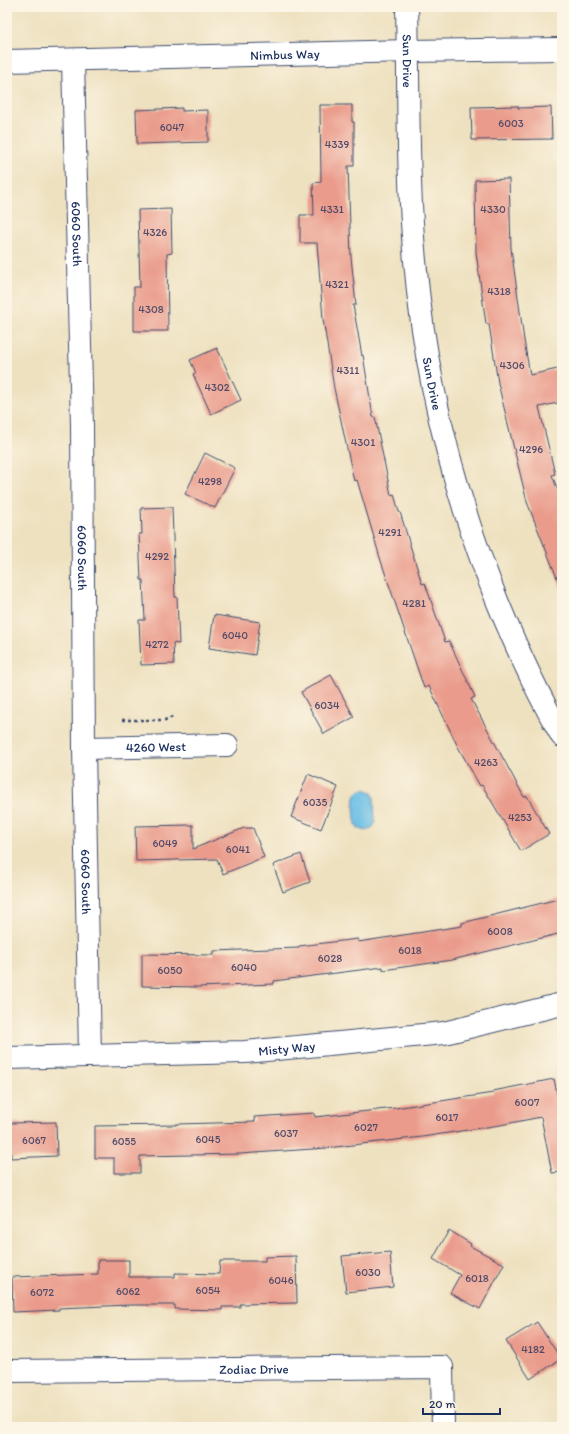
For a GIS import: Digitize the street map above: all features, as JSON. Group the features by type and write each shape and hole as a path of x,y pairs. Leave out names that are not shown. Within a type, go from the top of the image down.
{"street":[{"name":"Sun Drive","path":"407,7 411,199 415,262 424,341 439,416 461,498 482,563 523,662 545,707 562,736"},
{"name":"Nimbus Way","path":"7,61 408,51 562,49"},
{"name":"6060 South","path":"73,60 82,426 84,748 90,1056"},
{"name":"4260 West","path":"84,748 227,745"},
{"name":"Misty Way","path":"7,1058 245,1052 444,1033 562,1004"},
{"name":"Zodiac Drive","path":"7,1371 442,1367 443,1427"}],"path":[{"path":"122,720 165,720 175,716"}],"water":[{"path":"364,789 372,792 374,797 375,823 373,827 365,831 357,827 354,811 354,801 356,795 359,791"}],"building":[{"path":"320,105 352,105 352,122 354,122 354,166 348,166 351,257 356,305 353,305 373,417 375,417 391,495 394,494 422,584 425,583 445,642 449,641 475,697 471,699 524,797 527,796 549,834 521,851 482,785 480,786 458,747 429,686 424,688 381,561 357,480 354,481 334,388 323,319 317,243 300,243 300,215 314,215 313,183 321,182"},
{"path":"518,106 518,108 551,107 552,139 472,140 471,107"},
{"path":"182,108 182,111 208,110 208,142 137,144 136,110"},
{"path":"509,179 511,248 530,375 562,368 562,402 539,407 555,474 552,475 562,501 561,588 527,502 498,383 489,324 486,324 476,252 475,180"},
{"path":"171,209 172,253 167,254 168,331 134,331 134,287 140,287 138,210"},
{"path":"217,348 241,400 211,414 193,374 196,373 190,360"},
{"path":"205,453 235,468 215,508 185,494"},
{"path":"172,507 175,597 177,597 179,644 173,643 174,664 141,665 139,620 145,620 143,580 141,580 139,534 142,534 141,508"},
{"path":"214,615 260,622 255,655 209,648"},
{"path":"331,675 354,717 324,734 301,692"},
{"path":"308,774 338,787 321,829 291,817"},
{"path":"193,825 193,849 244,828 253,828 264,857 223,874 217,859 136,861 135,826"},
{"path":"301,854 310,882 283,892 273,865"},
{"path":"562,898 562,933 452,960 383,970 383,967 274,981 274,984 198,987 142,986 142,954 214,955 214,951 299,948 299,946 358,939 358,942 462,926 462,923"},
{"path":"554,1079 562,1118 562,1172 552,1173 541,1117 422,1137 327,1148 240,1154 140,1156 140,1173 114,1173 114,1158 95,1158 95,1126 255,1122 254,1117 314,1113 315,1117 395,1108 493,1093 493,1091"},
{"path":"56,1122 57,1156 11,1158 10,1123"},
{"path":"449,1230 471,1244 470,1246 504,1264 480,1309 450,1293 460,1275 433,1259"},
{"path":"390,1252 393,1287 346,1292 342,1256"},
{"path":"296,1256 297,1303 240,1304 240,1307 222,1307 222,1310 175,1309 175,1305 129,1305 59,1308 59,1310 13,1312 12,1277 98,1274 98,1260 129,1260 129,1277 175,1277 175,1273 219,1274 220,1261 265,1261 265,1257"},
{"path":"537,1322 561,1359 530,1379 506,1341"}]}
